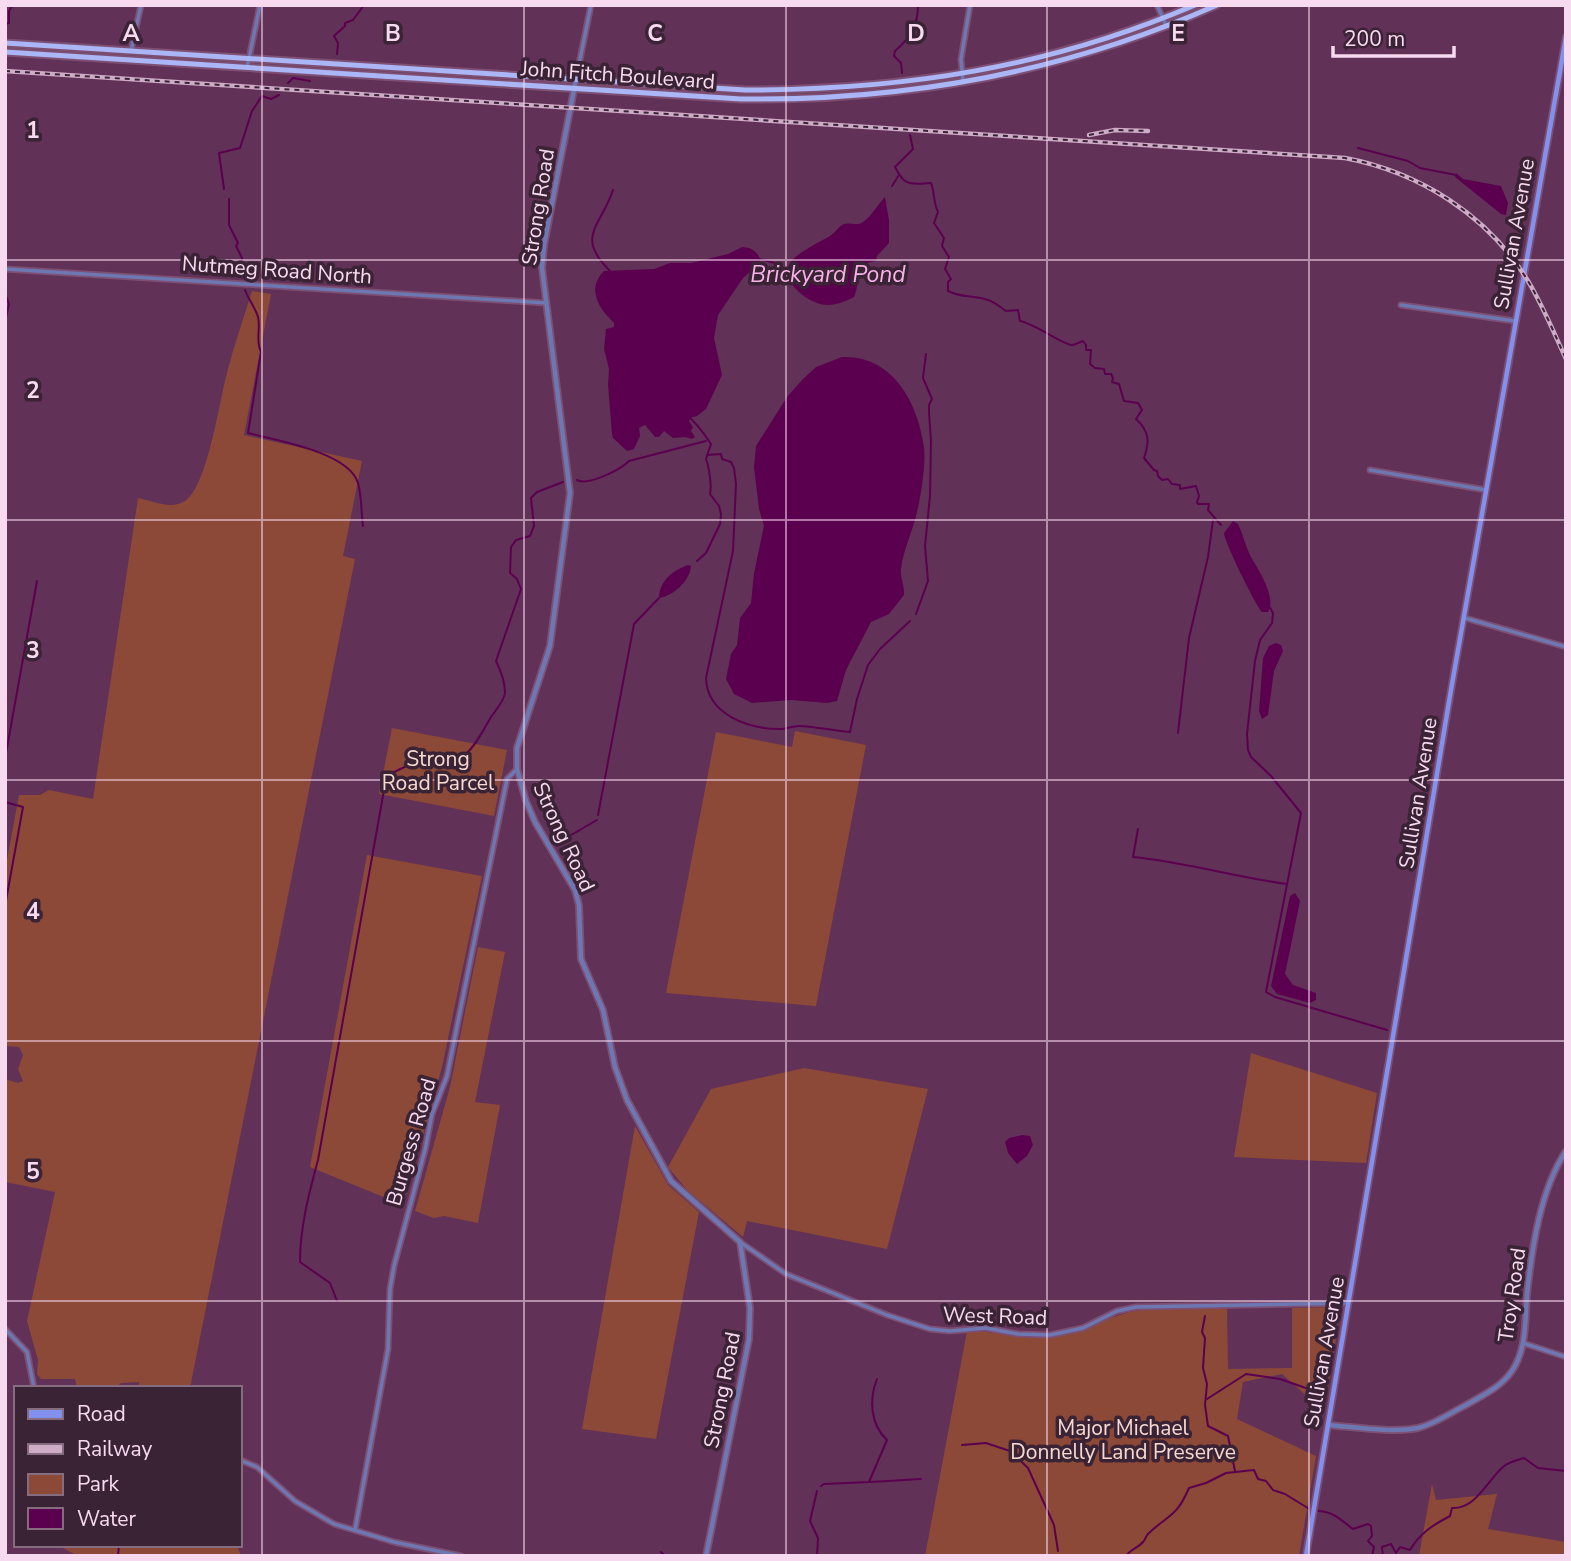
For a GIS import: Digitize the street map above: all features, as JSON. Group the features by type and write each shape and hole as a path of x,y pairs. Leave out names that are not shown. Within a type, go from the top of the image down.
{"highway":[{"name":"John Fitch Boulevard","path":"5,43 744,90 834,88 914,82 1016,64 1072,49 1195,5"},
{"name":"John Fitch Boulevard","path":"5,52 741,99 834,98 909,92 1018,72 1074,58 1167,27 1217,5"},
{"path":"1072,49 1074,58"},
{"path":"1016,64 1018,72"},
{"path":"834,88 834,98"}],"main road":[{"name":"Sullivan Avenue","path":"1306,1556 1486,489 1566,37"}],"street":[{"path":"131,51 141,5"},
{"path":"247,68 260,5"},
{"name":"Strong Road","path":"591,5 544,245 542,268 570,493 550,646 517,748 517,769 536,822 575,890 579,905 581,959 603,1010 617,1075 627,1101 671,1181 740,1242 750,1308 750,1339 706,1556"},
{"path":"963,84 961,57 970,5"},
{"path":"1157,5 1167,27"},
{"path":"1557,83 1565,86"},
{"name":"Nutmeg Road North","path":"5,269 546,303"},
{"path":"1401,305 1515,321"},
{"path":"1370,470 1486,489"},
{"path":"1465,618 1566,647"},
{"name":"Burgess Road","path":"355,1531 388,1349 394,1266 432,1114 447,1076 507,779 517,769"},
{"name":"Troy Road","path":"1328,1425 1406,1429 1433,1423 1497,1388 1504,1381 1514,1369 1523,1343 1527,1290 1543,1203 1548,1185 1566,1151"},
{"name":"West Road","path":"740,1242 786,1275 887,1315 940,1331 986,1328 1018,1334 1050,1335 1083,1328 1117,1311 1136,1307 1349,1303"},
{"path":"5,1329 27,1352 34,1386"},
{"path":"1523,1343 1566,1357"},
{"path":"242,1461 257,1467 283,1492 314,1514 355,1531 461,1556"}],"green space":[{"path":"252,291 271,294 244,435 362,461 343,556 355,559 190,1386 139,1386 139,1382 121,1383 117,1386 77,1386 75,1379 41,1379 37,1374 38,1360 27,1321 55,1192 5,1182 5,1079 18,1083 23,1081 18,1069 23,1055 19,1047 5,1046 5,871 19,795 40,795 49,790 93,799 138,498 174,505 185,501 193,492 207,460 237,339"},
{"name":"Strong Road Parcel","path":"392,728 507,750 494,816 379,794"},
{"path":"795,731 866,745 816,1006 666,993 716,732 792,747"},
{"path":"367,855 482,876 442,1067 403,1205 310,1167"},
{"path":"478,947 505,952 475,1102 500,1105 478,1223 444,1216 434,1218 415,1211 450,1087"},
{"path":"1251,1053 1377,1093 1366,1163 1234,1157"},
{"path":"804,1068 928,1089 887,1249 747,1221 743,1237 687,1190 668,1167 711,1089"},
{"path":"635,1126 668,1185 699,1212 656,1439 582,1429"},
{"name":"Major Michael Donnelly Land Preserve","path":"1341,1307 1326,1401 1309,1398 1282,1374 1243,1382 1237,1419 1316,1456 1299,1556 925,1556 967,1331 1042,1338 1074,1332 1145,1309 1227,1309 1228,1369 1292,1368 1292,1308"},
{"path":"1432,1484 1436,1500 1497,1494 1488,1529 1566,1542 1566,1556 1419,1556"},
{"path":"61,1547 238,1547 241,1556 78,1556"}],"water":[{"path":"1456,173 1463,179 1501,186 1508,203 1506,215 1501,214 1455,177"},
{"name":"Brickyard Pond","path":"885,197 889,243 877,256 876,261 860,269 854,297 828,305 813,302 799,292 789,278 788,270 793,259 830,236 842,225 863,222"},
{"path":"742,247 755,251 760,263 743,278 718,315 714,338 722,375 706,409 690,418 693,427 691,431 695,437 673,438 664,431 659,437 655,437 645,425 639,428 640,436 634,449 627,451 612,434 609,369 604,349 606,329 614,327 614,323 599,305 595,292 599,278 604,271 654,269 670,263 691,263 728,254"},
{"path":"842,357 860,358 889,373 909,399 921,430 924,471 917,512 901,569 904,595 889,614 871,622 846,670 837,701 752,703 734,694 726,679 731,654 737,645 740,618 751,603 764,526 754,467 756,446 787,397 803,379 816,367"},
{"path":"1233,521 1238,524 1248,551 1262,575 1270,598 1268,612 1262,612 1259,607 1225,538 1224,533"},
{"path":"688,565 691,566 690,572 680,587 659,598 661,586 668,577"},
{"path":"1276,643 1281,645 1283,651 1274,671 1268,715 1262,719 1259,711 1263,658 1269,646"},
{"path":"1295,893 1300,901 1285,974 1293,985 1316,993 1316,1000 1310,1003 1277,994 1271,986 1290,896"},
{"path":"1030,1136 1033,1145 1027,1156 1017,1164 1008,1153 1005,1142 1009,1138"}],"waterway":[{"path":"5,24 9,23 9,11 13,5"},
{"path":"337,54 338,43 334,36 345,23 353,20 364,5"},
{"path":"902,73 901,63 894,56 895,51 912,31 917,19 918,5"},
{"path":"288,83 293,78 310,81"},
{"path":"224,189 219,153 240,148 252,111 262,96 271,99 279,95"},
{"path":"910,135 913,149 895,167 909,183 931,183 938,212 934,223 944,238 942,246 949,257 945,269 951,279 948,282 948,291 988,300 1006,311 1018,310 1020,321 1067,344 1083,341 1086,350 1091,350 1090,364 1104,369 1105,374 1111,374 1112,382 1119,384 1124,401 1138,403 1142,410 1136,419 1144,428 1147,437 1144,458 1162,480 1168,479 1172,484 1180,485 1180,489 1196,486 1198,504 1209,504 1208,510 1221,525"},
{"path":"1358,148 1408,161 1420,168 1456,175"},
{"path":"892,186 899,175"},
{"path":"611,272 600,260 592,240 613,190"},
{"path":"229,199 229,225 238,243 236,246 242,258 243,270"},
{"path":"759,259 775,263"},
{"path":"245,290 258,317 258,343 261,352 248,433 310,449 341,463 352,472 358,483 363,526"},
{"path":"5,293 9,304 5,322"},
{"path":"916,614 928,581 925,546 930,496 929,405 932,399 923,378 926,354"},
{"path":"690,418 711,444 706,459 710,494 719,506 721,514 720,524 706,553 697,561"},
{"path":"577,480 596,479 629,461 706,441"},
{"path":"707,455 721,454 722,459 731,462 736,484 733,551 706,678 708,691 722,710 743,723 756,726 780,729 801,726 850,732 868,665 880,649 910,621"},
{"path":"337,1301 330,1283 300,1262 302,1236 386,779 392,773 432,754 443,759 461,757 475,744 501,702 505,693 496,661 521,589 517,579 510,573 511,547 516,540 530,536 534,526 531,498 537,492 563,482"},
{"path":"1178,733 1189,638 1208,557 1213,520"},
{"path":"5,759 37,581"},
{"path":"598,815 634,624 659,598"},
{"path":"1269,606 1273,613 1272,623 1260,640 1255,661 1247,734 1248,750 1251,757 1271,776 1301,813 1266,992 1387,1030"},
{"path":"5,802 23,807 5,906"},
{"path":"566,838 597,820"},
{"path":"1138,829 1133,857 1287,884"},
{"path":"1205,1316 1202,1332 1205,1338 1203,1368 1207,1384 1205,1405 1208,1426 1228,1436 1235,1471"},
{"path":"1207,1399 1246,1374 1280,1379 1320,1393"},
{"path":"821,1486 869,1482 887,1440 874,1419 872,1403 877,1379"},
{"path":"962,1445 986,1443 1010,1451 1028,1468 1054,1525 1058,1551"},
{"path":"1383,1556 1382,1547 1391,1544 1396,1553 1400,1547 1410,1550 1427,1530 1450,1516 1452,1508 1468,1504 1474,1499 1510,1462 1524,1458 1538,1468 1566,1471"},
{"path":"1126,1556 1176,1510 1189,1488 1226,1473 1254,1470 1258,1479 1266,1481 1273,1490 1311,1510"},
{"path":"870,1482 921,1479"},
{"path":"817,1491 810,1521 818,1538 817,1556"},
{"path":"1316,1511 1332,1514 1353,1529 1368,1524 1371,1526 1372,1536 1368,1541 1374,1547 1372,1556"},
{"path":"118,1556 119,1547"},
{"path":"661,1552 665,1556"}],"railway":[{"path":"5,71 1345,158 1399,174 1425,186 1449,200 1493,236 1512,257 1528,281 1566,359"},
{"path":"1089,135 1115,130 1148,131"}]}
